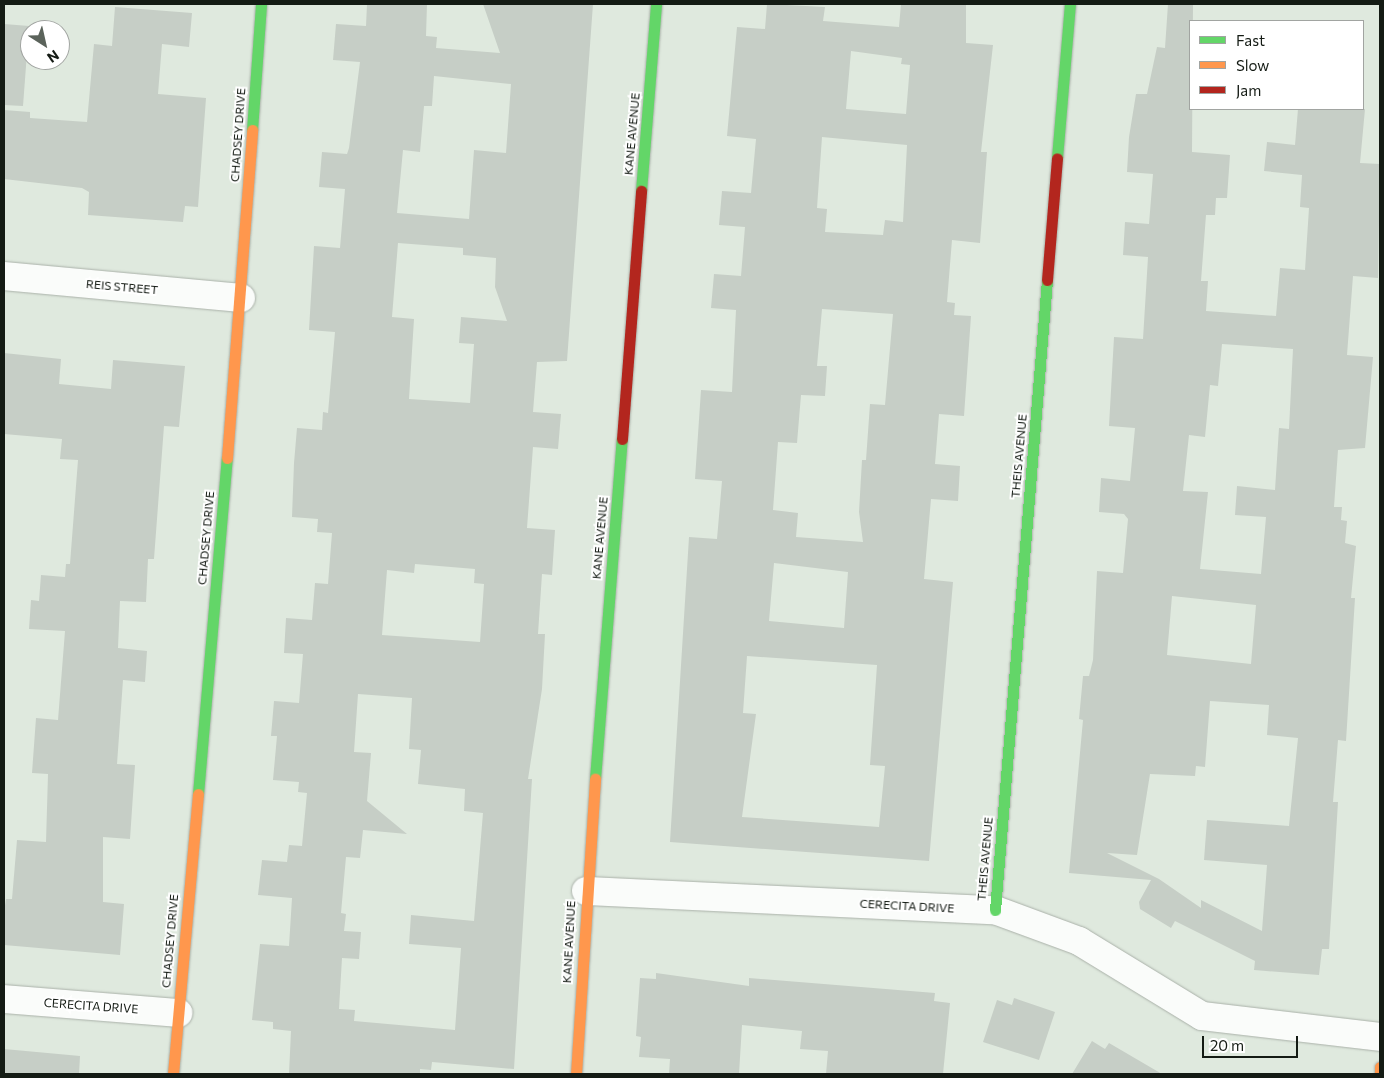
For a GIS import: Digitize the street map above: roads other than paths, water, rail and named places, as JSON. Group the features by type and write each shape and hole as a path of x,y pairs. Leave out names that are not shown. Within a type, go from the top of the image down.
{"street":[{"name":"CHADSEY DRIVE","path":"174,1074 241,298 261,4"},
{"name":"KANE AVENUE","path":"576,1074 586,891 656,4"},
{"name":"THEIS AVENUE","path":"995,910 1070,4"},
{"name":"REIS STREET","path":"4,276 241,298"},
{"name":"CERECITA DRIVE","path":"586,891 995,910 1079,941 1202,1016 1380,1037"},
{"name":"CERECITA DRIVE","path":"4,999 178,1013"},
{"path":"1380,1067 1380,1074"}]}
